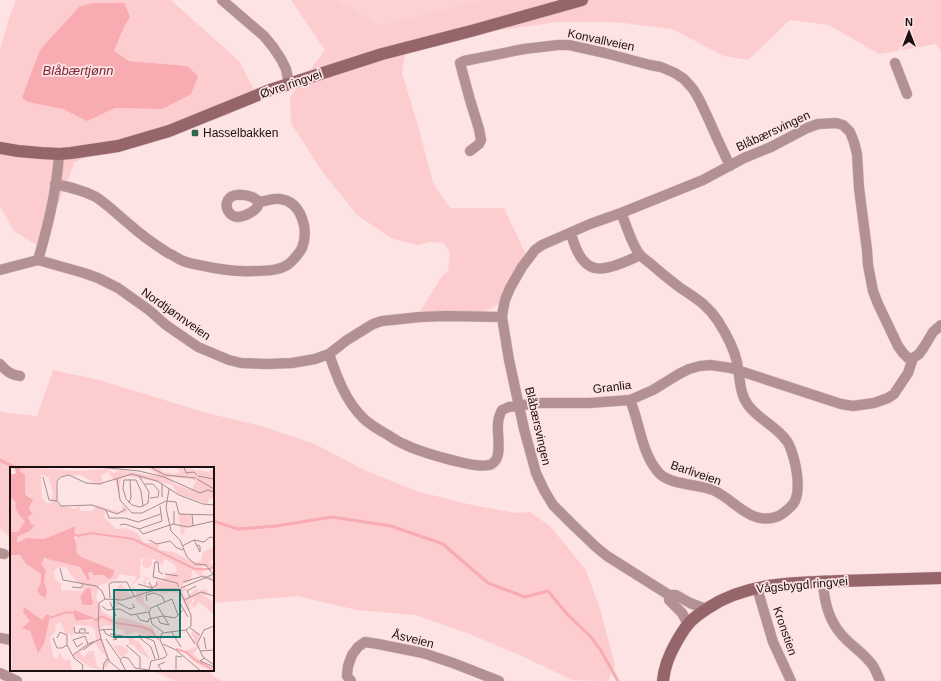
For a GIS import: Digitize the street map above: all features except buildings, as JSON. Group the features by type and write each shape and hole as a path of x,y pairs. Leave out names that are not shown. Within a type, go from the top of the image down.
{"street":[{"path":"222,0 264,36 273,47 286,70 289,84"},
{"name":"Øvre ringvei","path":"0,148 41,154 71,154 108,148 148,138 190,123 270,90 336,68 382,54 471,31 557,3 582,0"},
{"name":"Konvallveien","path":"470,151 479,144 481,140 460,63 524,49 569,45 661,67 675,73 693,89 699,99 730,166"},
{"path":"895,63 907,94"},
{"name":"Blåbærsvingen","path":"706,609 690,603 676,595 669,595 607,556 553,505 544,490 536,473 509,360 502,317 508,294 528,258 542,245 590,224 690,185 807,128 818,124 836,123 843,125 850,132 857,154 868,265 873,291 898,346 908,358 913,358"},
{"path":"0,270 38,260 46,231 58,172 59,154"},
{"path":"55,184 73,188 95,197 117,213 149,241 181,260 218,270 256,271 278,269 289,264 297,256 302,247 305,227 297,209 291,202 281,199 259,202"},
{"name":"Barliveien","path":"620,213 630,237 640,255 658,271 706,306 723,329 737,361 744,398 748,406 787,440 794,459 798,482 795,502 789,509 772,519 765,519 748,514 714,491 668,479 660,474 649,457 644,445 636,414 630,400"},
{"path":"571,233 581,257 591,267 599,269 605,268 640,255"},
{"name":"Nordtjønnveien","path":"38,260 84,273 118,288 188,341 208,352 228,360 241,363 292,363 315,359 329,354 347,340 373,324 382,321 448,316 502,317"},
{"name":"Granlia","path":"329,354 346,396 363,418 373,426 404,445 438,456 478,465 489,465 495,462 499,452 498,425 502,410 509,407 538,403 589,403 630,400 653,390 689,369 710,364 738,370 841,404 853,406 866,405 894,394 908,373 913,358 919,354 933,332 941,325"},
{"path":"0,364 9,373 20,376"},
{"name":"Vågsbygd ringvei","path":"663,681 673,648 688,624 706,609 733,594 776,585 941,578"},
{"path":"823,582 829,616 834,625 842,635 870,662 876,670 880,681"},
{"name":"Kronstien","path":"757,588 773,642 791,681"},
{"name":"Blåbærsvingen","path":"669,595 669,600 682,613 688,624"},
{"path":"0,638 10,640"},
{"name":"Åsveien","path":"351,681 347,676 348,666 358,647 365,642 423,653 453,662 498,681"},
{"path":"0,673 17,681"}],"shaded area":[{"path":"16,0 171,0 239,61 256,93 229,115 176,131 120,142 75,162 56,209 37,245 14,231 0,206 0,49","holes":["130,17 114,51 129,61 187,66 162,109 115,108 87,120 63,109 28,102"]},
{"path":"291,0 338,0 378,25 482,0 941,0 941,51 936,44 879,54 829,25 790,20 748,60 724,56 672,29 615,22 557,22 501,30 406,48 402,73 433,183 450,208 504,208 527,257 506,300 472,319 415,320 442,276 448,271 450,253 444,243 431,242 418,245 393,239 357,215 322,171 291,123 290,97 325,50"},
{"path":"338,0 482,0 378,25"},
{"path":"53,370 99,380 207,413 261,426 315,444 364,470 416,491 472,505 516,513 530,512 550,526 586,570 600,609 615,665 608,681 572,680 522,656 467,633 415,615 357,610 297,596 214,603 214,467 10,467 10,537 0,528 0,411 37,416"},
{"path":"154,671 209,671 217,679 223,681 176,681"}],"water":[{"name":"Blåbærtjønn","path":"93,3 124,3 130,17 114,51 129,61 187,66 198,76 191,94 162,109 115,108 87,121 63,109 28,102 22,98 40,50 79,7"}],"waterway":[{"path":"0,460 14,467"},
{"path":"214,521 238,529 276,526 332,517 391,526 443,544 488,583 525,597 548,591 567,614 590,636 600,649 618,681"}],"place":[{"name":"Hasselbakken","path":"195,133"}]}
